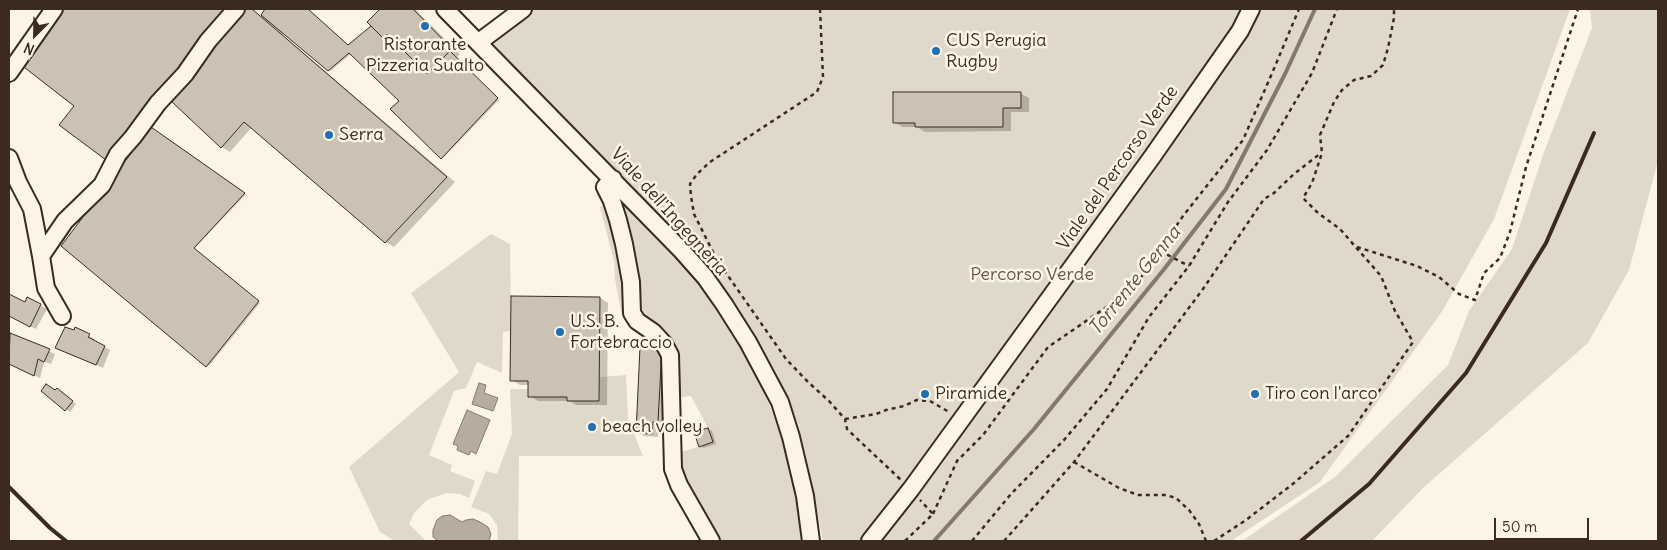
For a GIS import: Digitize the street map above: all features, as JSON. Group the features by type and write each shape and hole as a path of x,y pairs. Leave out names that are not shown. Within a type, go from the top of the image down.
{"street":[{"path":"9,73 54,9"},
{"path":"41,256 65,220 102,185 118,154 158,103 185,74 208,40 236,9"},
{"name":"Viale dell'Ingegneria","path":"445,9 613,179 705,277 729,312 764,370 780,402 791,437 805,496 811,541"},
{"path":"478,42 523,9"},
{"name":"Viale del Percorso Verde","path":"870,541 911,490 1050,298 1240,31 1251,9"},
{"path":"9,158 32,210 46,288 62,316"},
{"path":"613,179 605,187 612,201 624,244 631,282 632,313 636,321 653,332 664,344 670,355 674,469 679,485 711,541"}],"path":[{"path":"820,9 823,77 817,92 710,162 697,174 690,184 694,214 717,260 786,359 845,419 846,429 911,490 933,514"},
{"path":"905,541 933,514 957,461 983,435 1048,347 1134,289 1189,209 1243,140 1298,9"},
{"path":"972,541 1011,494 1064,440 1107,389 1149,317 1189,266 1228,202 1268,150 1312,73 1336,9"},
{"path":"1214,541 1246,520 1287,488 1348,436 1413,342 1395,311 1381,276 1340,229 1303,198 1312,183 1322,152 1320,134 1338,96 1354,80 1371,76 1383,65 1394,18 1394,9"},
{"path":"1355,247 1417,266 1439,277 1459,294 1475,300 1484,273 1500,258 1510,232 1526,167 1578,9"},
{"path":"1004,541 1074,462 1203,289 1264,199 1274,193 1322,152"},
{"path":"1160,251 1189,266"},
{"path":"845,419 876,414 917,400 930,401 961,419"},
{"path":"1074,462 1119,488 1138,496 1166,495 1176,498 1189,510 1199,524 1206,541"}],"green space":[{"name":"Percorso Verde","path":"532,9 1570,9 1494,219 1443,310 1320,482 1231,541 823,541 798,424 773,367 719,283 657,214 493,44"},
{"path":"1590,9 1658,9 1658,161 1629,270 1588,343 1424,487 1372,541 1242,541 1335,477 1448,365 1469,311 1512,249 1544,152 1592,28"},
{"path":"617,195 677,258 721,311 760,381 784,443 800,514 802,541 719,541 677,465 678,453 713,442 708,428 691,396 677,398 674,357 639,316 622,316 615,279 614,261 600,207"},
{"path":"491,234 510,244 511,331 503,332 502,373 477,362 466,388 454,391 429,455 452,465 450,471 475,481 469,498 460,494 446,493 427,500 414,513 409,524 426,541 395,541 380,532 349,467 459,372 411,293"},
{"path":"626,375 628,419 643,456 519,456 518,541 498,541 497,525 489,514 471,507 486,471 497,474 512,434 510,389 528,389 529,397 567,397 567,401 599,401 600,377"}],"shaded area":[{"path":"479,383 486,385 484,393 498,398 493,411 472,404"},
{"path":"467,410 490,420 476,454 471,451 469,455 457,450 458,446 453,444"},
{"path":"450,515 462,522 473,519 488,527 491,534 489,541 438,541 433,537 433,530 437,520 442,516"}],"building":[{"path":"60,9 231,9 110,163 59,125 74,106 20,64"},
{"name":"Serra","path":"242,9 252,9 447,177 385,243 244,122 221,148 171,101"},
{"name":"Serra","path":"265,9 308,9 348,45 371,26 383,38 387,34 427,74 450,51 498,98 441,159 390,109 399,101 349,53 328,71 261,15"},
{"path":"380,9 413,9 452,49 427,74 387,34 383,38 367,22"},
{"path":"893,92 1021,92 1021,108 1003,108 1003,127 915,127 915,123 893,123"},
{"path":"151,127 245,193 194,248 259,301 206,367 61,246"},
{"path":"9,294 25,302 27,297 41,304 30,327 9,316"},
{"path":"511,296 600,297 599,401 567,401 567,397 528,397 528,381 510,381"},
{"path":"65,327 74,330 75,327 90,334 88,337 105,346 96,365 55,348"},
{"path":"10,333 50,349 44,362 38,359 34,376 9,364"},
{"path":"640,347 662,348 658,422 653,422 652,434 636,433"},
{"path":"46,384 55,390 57,388 73,401 65,411 41,391"},
{"path":"708,428 713,442 699,447 694,432"}],"waterway":[{"name":"Torrente Genna","path":"934,541 1034,429 1165,268 1226,189 1285,74 1315,9"}],"railway":[{"path":"1301,541 1369,484 1466,373 1546,243 1594,133"},
{"path":"9,487 50,528 66,541"}],"place":[{"name":"Ristorante Pizzeria Sualto","path":"425,26"},
{"name":"CUS Perugia Rugby","path":"936,51"},
{"name":"Serra","path":"329,135"},
{"name":"U.S. B. Fortebraccio","path":"560,332"},
{"name":"Piramide","path":"925,394"},
{"name":"Tiro con l'arco","path":"1255,394"},
{"name":"beach volley","path":"592,427"}]}
